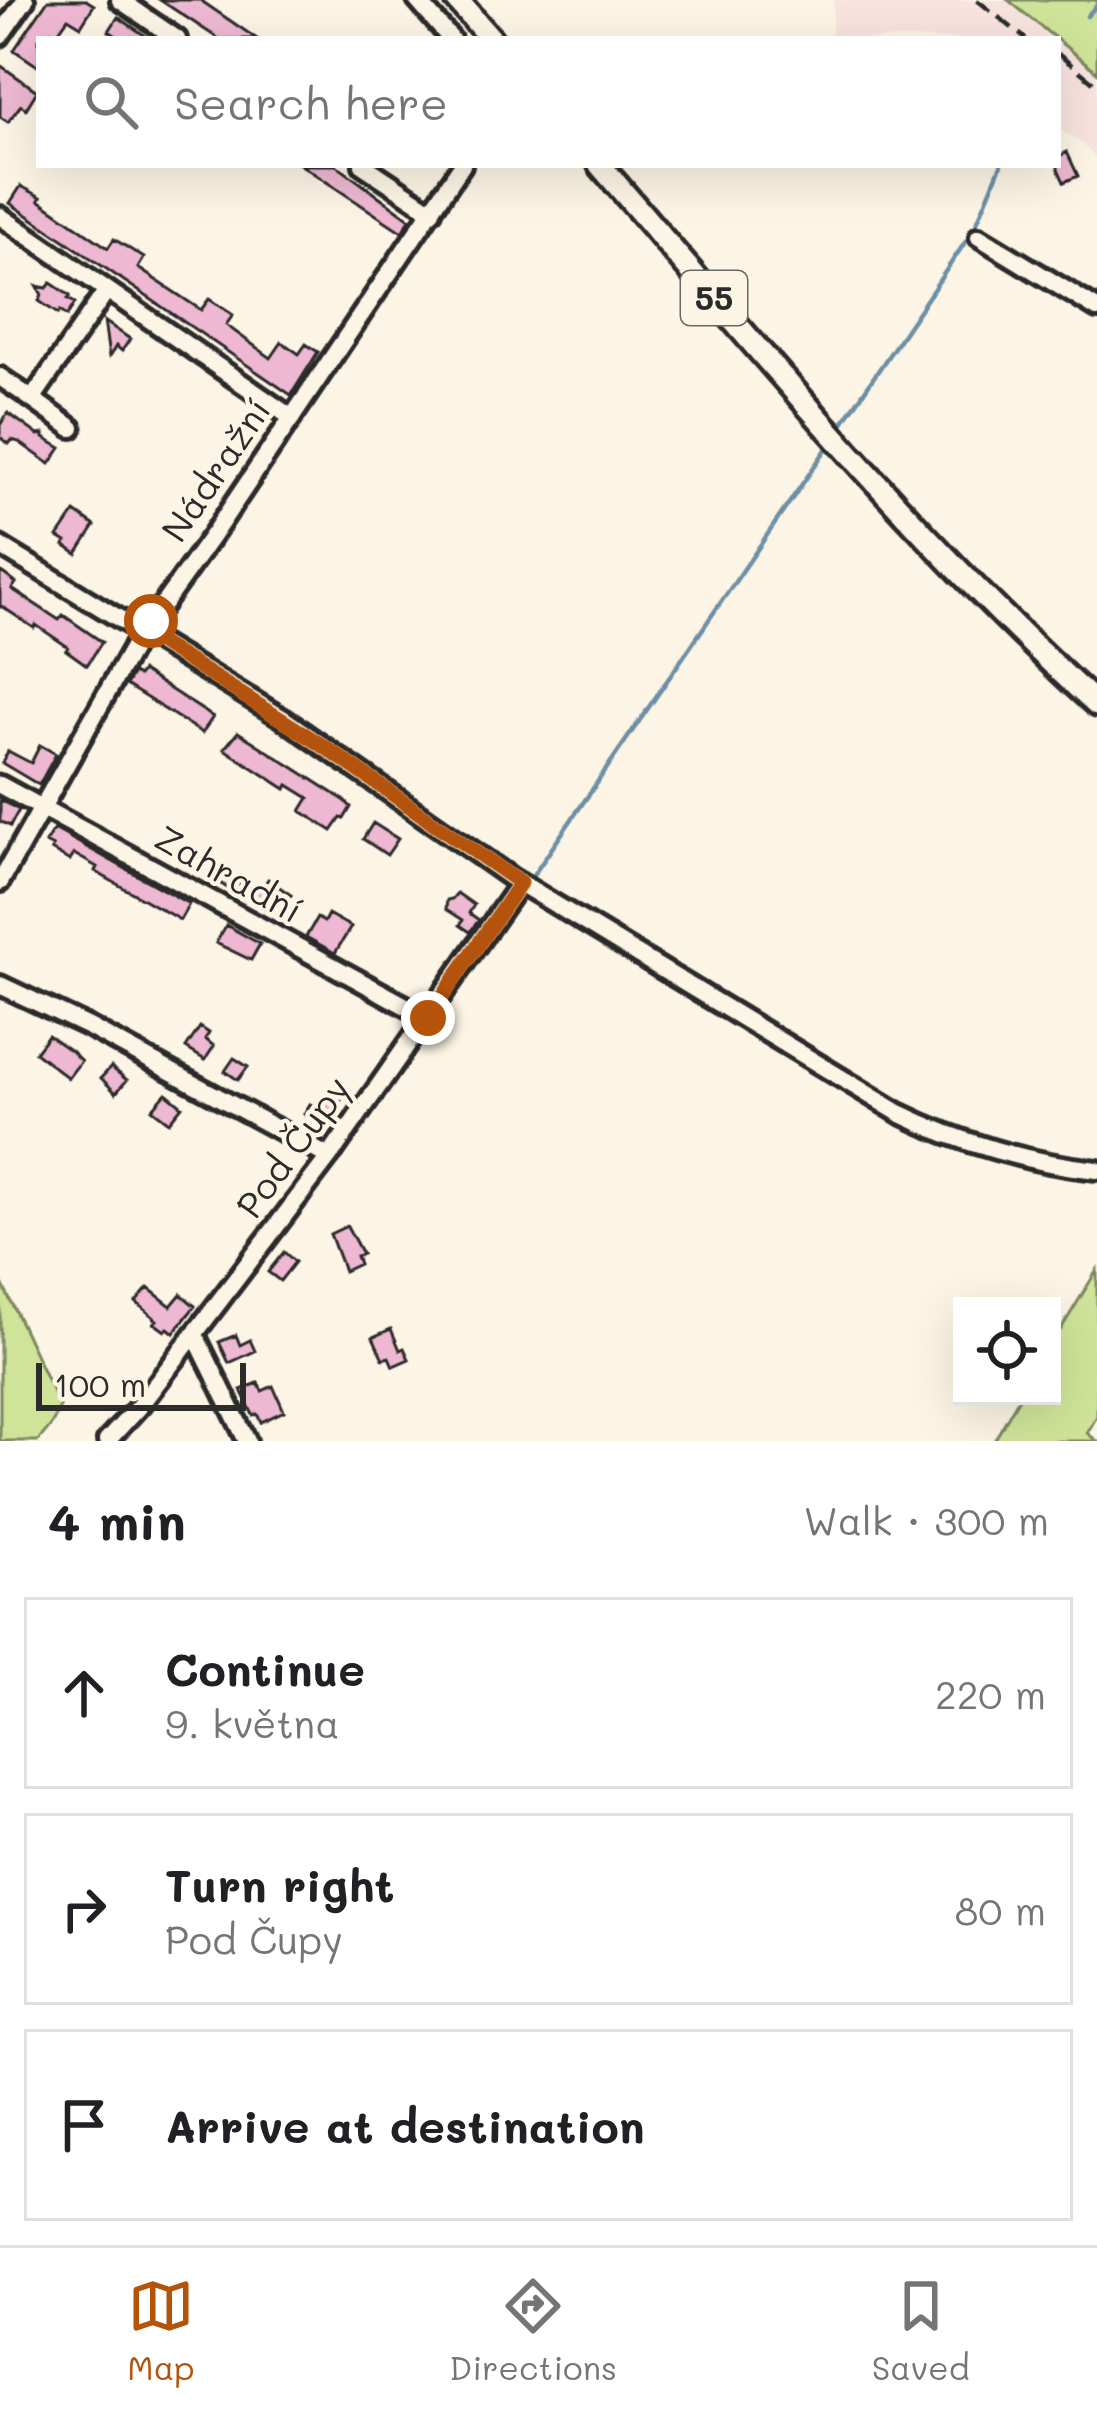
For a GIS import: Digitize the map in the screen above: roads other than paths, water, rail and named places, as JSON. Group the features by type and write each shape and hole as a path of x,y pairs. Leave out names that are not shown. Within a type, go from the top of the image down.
{"main road":[{"path":"458,0 488,36"},
{"name":"55","path":"603,168 835,438 985,598 1097,705"}],"street":[{"path":"0,36 25,0"},
{"path":"120,0 173,36"},
{"path":"417,0 448,36"},
{"path":"367,168 432,212"},
{"name":"Nádražní","path":"0,882 142,632 460,168"},
{"path":"0,216 292,418"},
{"path":"979,237 1097,309"},
{"path":"32,399 107,290"},
{"path":"0,377 72,428"},
{"path":"0,546 322,745 520,883 911,1119 985,1146 1097,1170"},
{"name":"Zahradní","path":"0,785 428,1018"},
{"name":"Pod Čupy","path":"107,1441 141,1404 329,1157 520,883"},
{"path":"0,985 89,1027 329,1157"},
{"path":"194,1335 247,1441"}],"waterway":[{"path":"1087,16 1097,5"},
{"path":"976,225 1000,168"},
{"path":"838,430 966,241"},
{"path":"530,880 829,445"}],"railway":[{"path":"977,0 1022,36"},
{"path":"1061,56 1097,85"}]}
